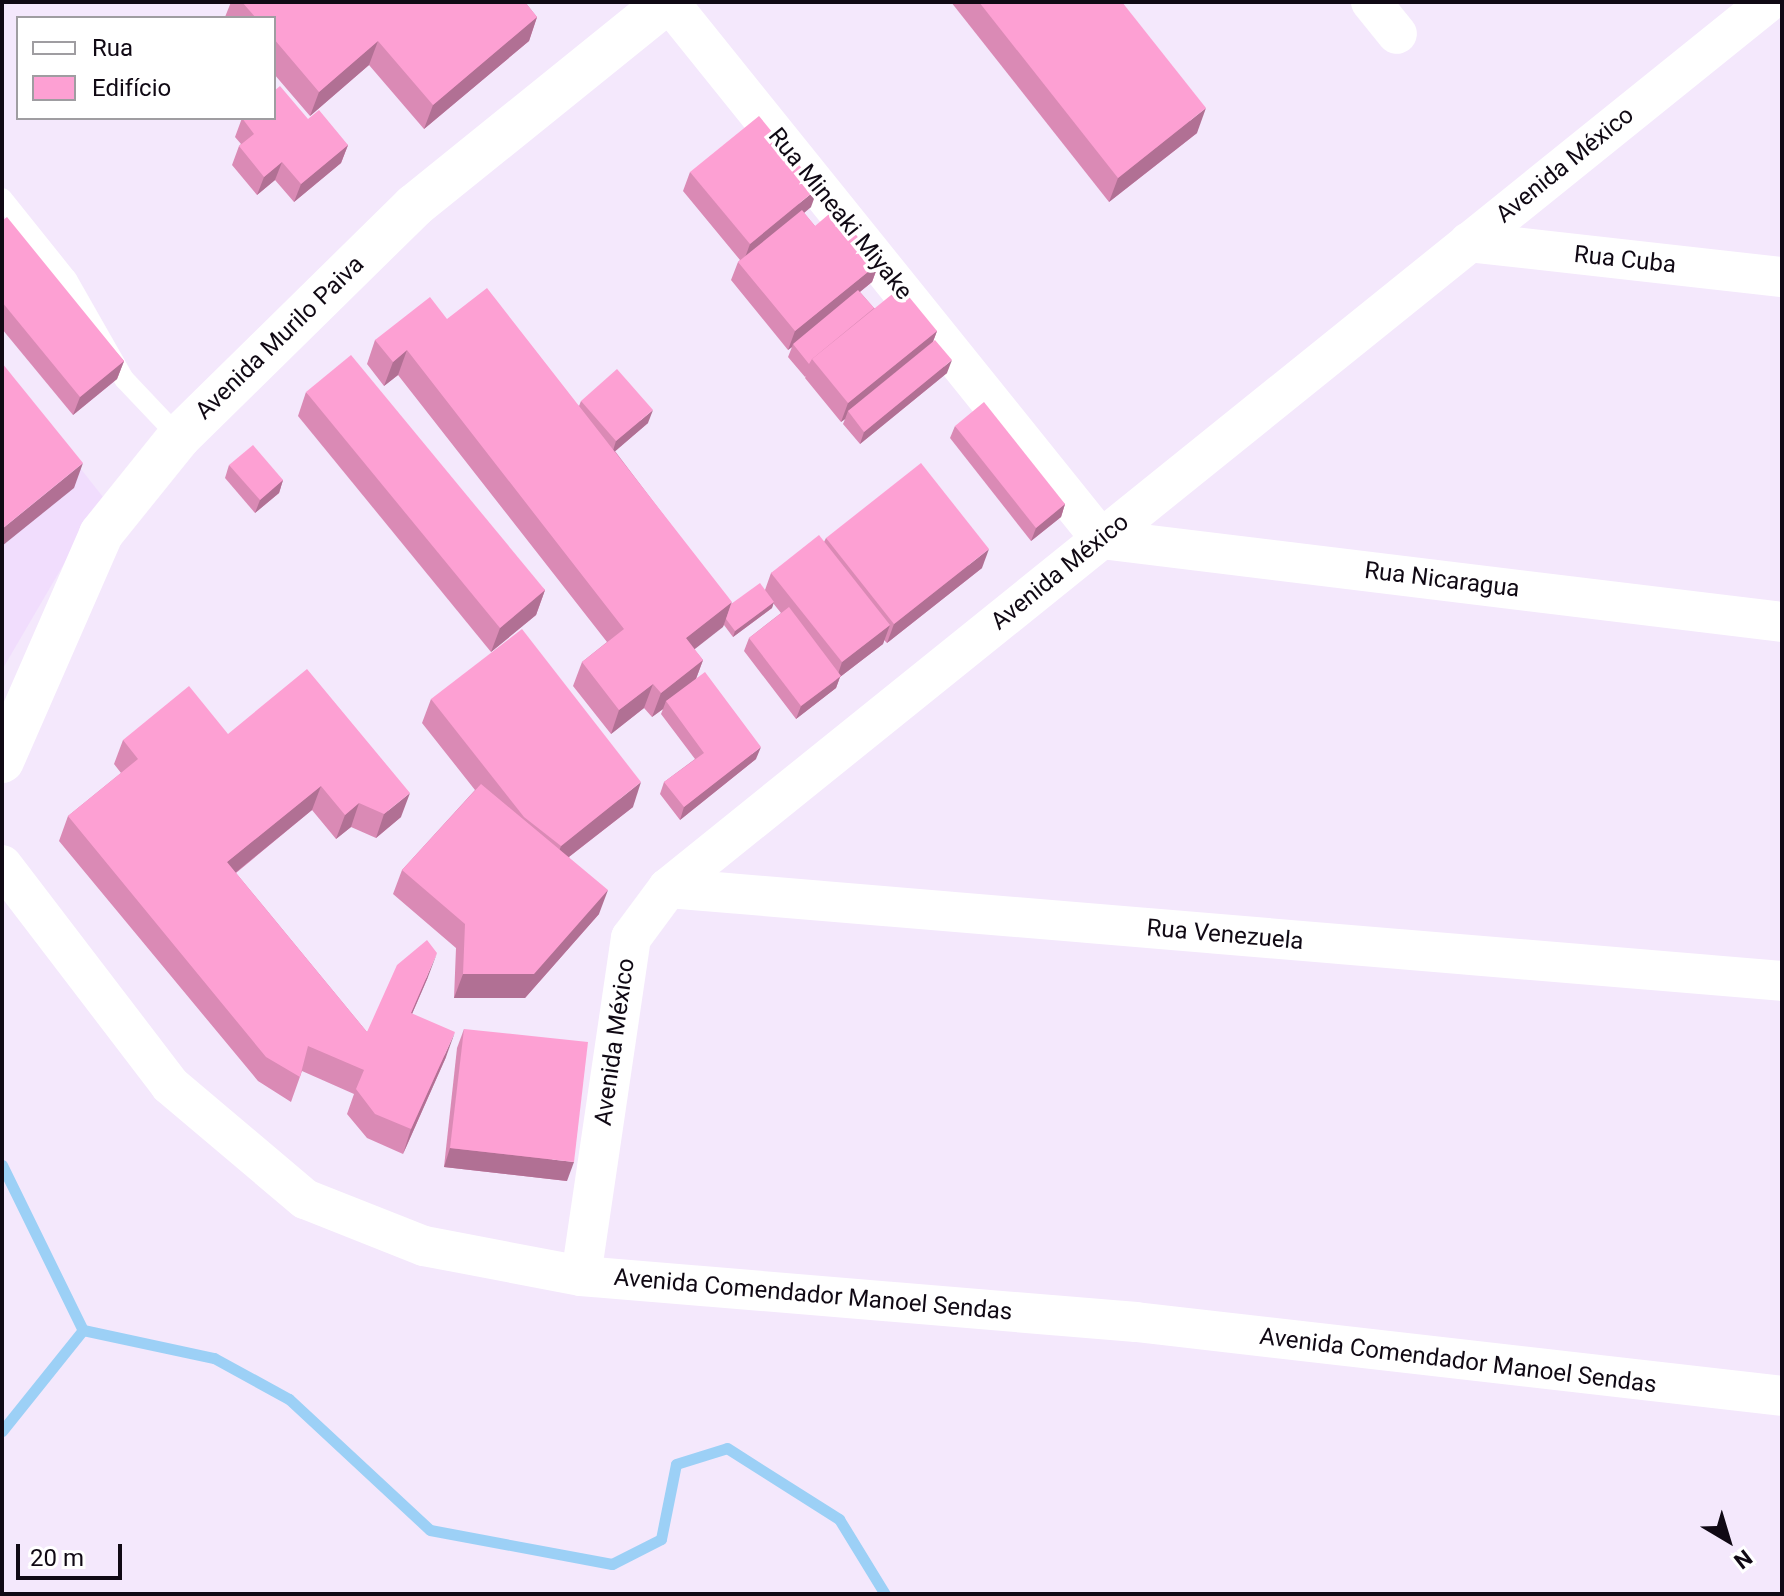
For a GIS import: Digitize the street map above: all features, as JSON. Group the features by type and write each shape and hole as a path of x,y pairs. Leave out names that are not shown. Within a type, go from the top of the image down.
{"street":[{"name":"Avenida Murilo Paiva","path":"2,761 101,534 179,437 414,206 668,2"},
{"name":"Rua Mineaki Miyake","path":"668,2 1101,539"},
{"path":"1371,2 1397,34"},
{"name":"Avenida México","path":"581,1276 631,938 668,888 1768,2"},
{"name":"Rua Cuba","path":"1469,242 1782,277"},
{"name":"Rua Nicaragua","path":"1101,539 1782,622"},
{"name":"Avenida Comendador Manoel Sendas","path":"2,865 170,1085 305,1199 424,1246 581,1276 1136,1322 1782,1396"},
{"name":"Rua Venezuela","path":"668,888 1782,981"}],"lane":[{"path":"2,198 67,279 124,379 179,437"}],"shaded area":[{"path":"2,369 103,497 2,670"}],"building":[{"path":"242,2 525,2 537,17 433,105 378,41 319,92 276,41 276,16 254,16"},
{"path":"979,2 1122,2 1206,108 1118,178"},
{"path":"280,86 308,119 319,110 348,145 301,184 282,162 264,177 239,146 254,134 244,120 276,120 276,89"},
{"path":"759,116 818,188 750,244 690,172"},
{"path":"835,209 879,263 795,331 738,262 802,210 815,226"},
{"path":"7,217 124,361 80,397 2,302 2,221"},
{"path":"901,287 937,331 848,403 812,359"},
{"path":"487,288 732,602 686,638 703,660 661,693 653,684 619,710 582,662 624,629 407,350 393,362 375,340 430,297 447,319"},
{"path":"858,290 874,308 809,364 793,344"},
{"path":"935,340 952,360 864,432 848,411"},
{"path":"351,355 545,590 500,628 306,392"},
{"path":"2,363 83,463 2,529"},
{"path":"617,369 653,410 616,441 581,401"},
{"path":"984,402 1065,504 1036,528 955,426"},
{"path":"253,445 283,480 260,500 229,465"},
{"path":"921,463 989,549 894,624 826,538"},
{"path":"819,535 890,625 842,662 771,573"},
{"path":"760,583 774,602 735,631 726,619 731,604"},
{"path":"789,607 841,676 801,706 749,638"},
{"path":"522,629 641,782 561,846 524,817 431,699"},
{"path":"307,669 410,793 384,814 359,803 345,815 321,786 227,862 367,1032 397,965 427,940 437,953 411,1013 455,1032 411,1129 375,1114 356,1089 364,1070 308,1046 300,1077 266,1057 68,816 138,759 123,740 189,686 228,734"},
{"path":"705,672 761,747 684,807 664,782 704,753 666,701"},
{"path":"481,784 608,890 534,974 463,974 465,924 402,870"},
{"path":"464,1029 588,1042 574,1162 450,1148"}],"waterway":[{"path":"2,1165 83,1330 214,1358 289,1399 430,1530 612,1564 661,1539 676,1464 727,1448 839,1519 885,1594"},
{"path":"2,1431 83,1330"}]}
